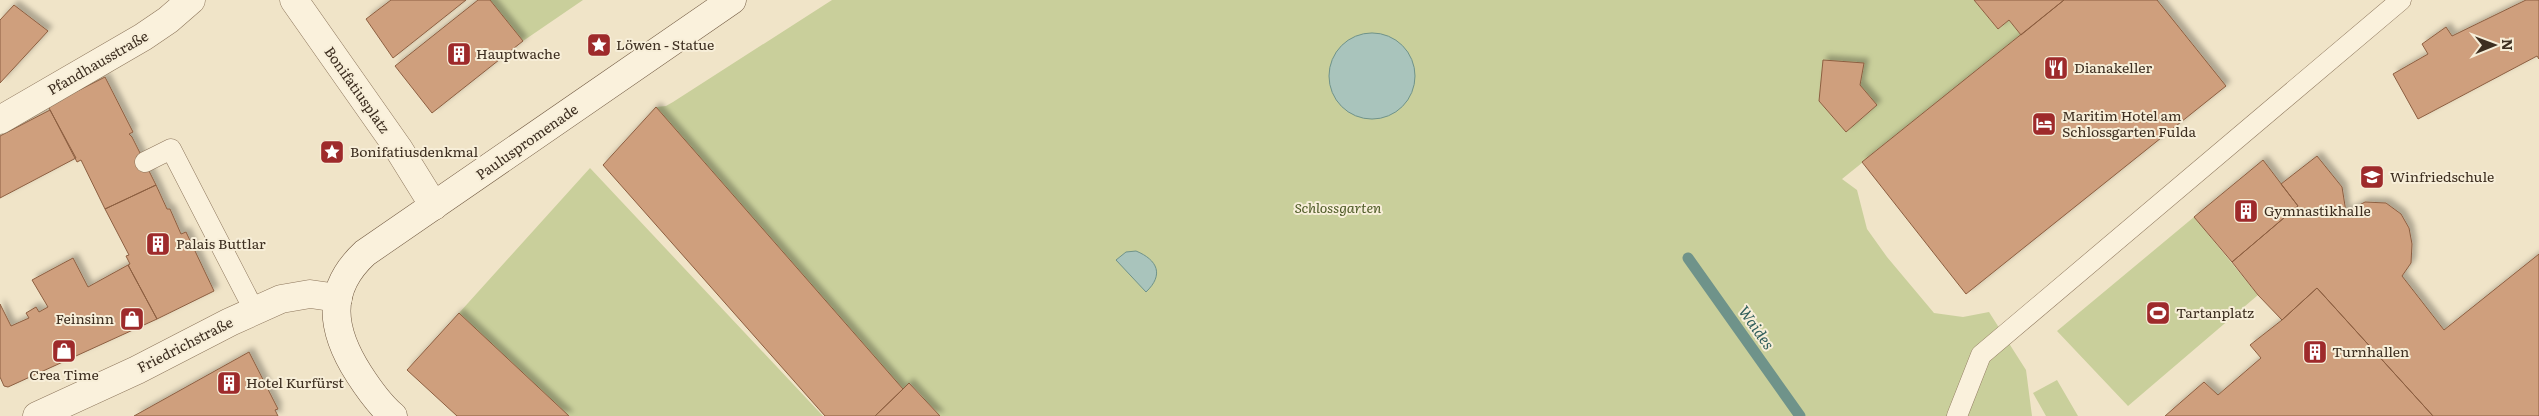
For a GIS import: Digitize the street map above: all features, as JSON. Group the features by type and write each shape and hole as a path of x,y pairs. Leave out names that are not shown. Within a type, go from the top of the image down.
{"street":[{"name":"Bonifatiusplatz","path":"294,0 398,148 434,206"},
{"name":"Pauluspromenade","path":"393,416 364,381 339,336 336,318 338,298 342,281 351,266 365,252 732,0"},
{"name":"Pfandhausstraße","path":"0,120 181,7"},
{"name":"Friedrichstraße","path":"37,416 137,370 254,310 281,299 310,294 338,298"}],"lane":[{"path":"1957,416 1981,355 2401,0"},
{"path":"144,162 171,148 254,310"}],"green space":[{"path":"490,0 583,0 523,41"},
{"name":"Schlossgarten","path":"832,0 1974,0 1998,29 2009,20 2021,35 1842,179 1857,190 1867,229 1887,257 1934,313 1963,317 1989,312 2026,370 2032,416 940,416 910,383 903,389 656,107 666,106 673,102"},
{"path":"590,168 823,416 569,416 459,313"},
{"name":"Tartanplatz","path":"2194,217 2258,295 2128,406 2057,331"},
{"path":"2057,380 2078,416 2046,416 2033,393"}],"water":[{"path":"1372,33 1388,36 1396,40 1408,52 1412,60 1415,76 1412,92 1408,100 1396,112 1388,116 1372,119 1356,116 1348,112 1336,100 1332,92 1329,76 1332,60 1336,52 1348,40 1356,36"},
{"path":"1136,251 1154,263 1156,268 1155,280 1146,292 1116,260 1126,252"}],"building":[{"path":"391,0 466,0 393,58 366,19"},
{"name":"Hauptwache","path":"478,0 490,0 523,41 432,113 395,66"},
{"path":"1974,0 2064,0 2021,35 2009,20 1998,29"},
{"name":"Maritim Hotel am Schlossgarten Fulda","path":"2064,0 2157,0 2226,86 1966,294 1862,162"},
{"path":"2526,0 2539,0 2539,59 2537,56 2418,119 2393,74 2428,54 2422,44 2446,27 2452,36"},
{"path":"14,5 48,31 0,83 0,20"},
{"path":"1823,60 1864,63 1860,85 1877,105 1846,132 1819,101"},
{"path":"105,77 133,132 129,134 156,185 105,209 81,160 77,162 48,106"},
{"path":"656,107 903,389 875,416 825,416 603,165"},
{"path":"50,110 76,158 0,198 0,136"},
{"path":"2317,156 2342,187 2346,212 2365,202 2386,203 2401,214 2409,228 2412,244 2411,263 2402,276 2444,330 2539,254 2539,416 2433,416 2317,288 2282,320 2258,295 2232,262 2298,206 2281,184"},
{"name":"Gymnastikhalle","path":"2263,160 2298,206 2232,262 2194,217"},
{"name":"Palais Buttlar","path":"156,185 167,209 170,209 181,234 186,232 214,291 157,319 128,265 130,264 126,256 129,255 105,209"},
{"path":"73,258 88,287 128,265 157,319 8,387 4,386 0,377 0,304 11,326 29,318 26,313 36,307 39,312 48,307 32,280"},
{"name":"Turnhallen","path":"2317,288 2433,416 2165,416 2204,382 2218,395 2261,358 2250,345 2282,320"},
{"path":"459,313 569,416 457,416 407,370"},
{"name":"Hotel Kurfürst","path":"249,352 278,409 275,410 278,416 134,416"},
{"path":"909,383 940,416 875,416 903,389"}],"waterway":[{"name":"Waides","path":"1688,258 1800,416"}],"place":[{"name":"Löwen - Statue","path":"599,45"},
{"name":"Hauptwache","path":"459,54"},
{"name":"Dianakeller","path":"2056,68"},
{"name":"Maritim Hotel am Schlossgarten Fulda","path":"2044,124"},
{"name":"Bonifatiusdenkmal","path":"332,152"},
{"name":"Winfriedschule","path":"2372,177"},
{"name":"Gymnastikhalle","path":"2246,211"},
{"name":"Palais Buttlar","path":"158,244"},
{"name":"Tartanplatz","path":"2158,313"},
{"name":"Feinsinn","path":"132,319"},
{"name":"Crea Time","path":"64,351"},
{"name":"Turnhallen","path":"2315,352"},
{"name":"Hotel Kurfürst","path":"229,383"}]}
